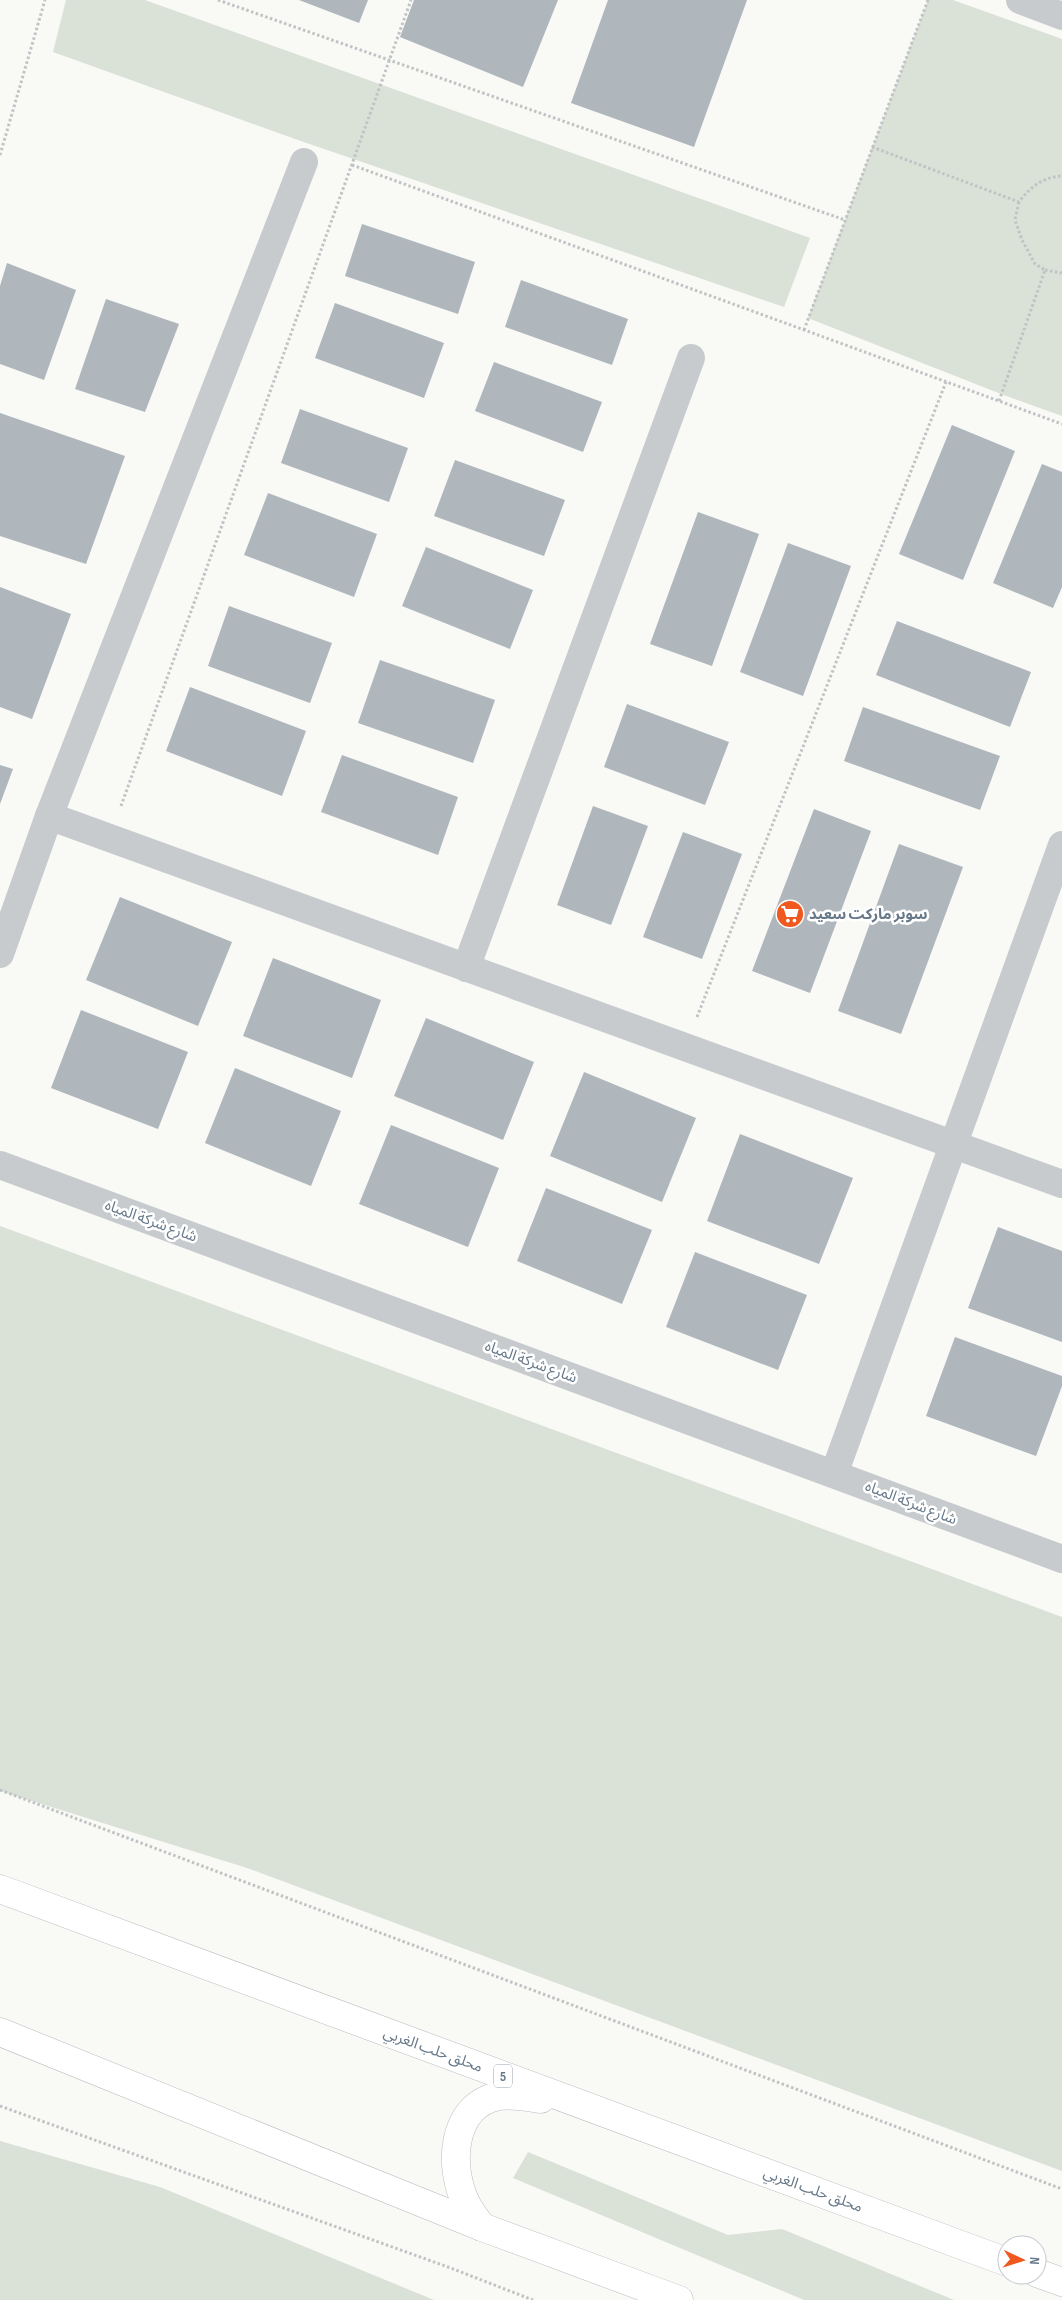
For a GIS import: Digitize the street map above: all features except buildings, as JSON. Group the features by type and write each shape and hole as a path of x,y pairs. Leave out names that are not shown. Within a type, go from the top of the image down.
{"highway":[{"name":"محلق حلب الغربي","path":"0,1889 997,2258"},
{"path":"0,2032 482,2227 679,2300"},
{"path":"482,2227 466,2205 458,2179 456,2151 461,2124 476,2106 499,2096 575,2102"},
{"path":"1047,2277 1062,2282"}],"street":[{"path":"1020,0 1062,16"},
{"path":"0,954 49,816 304,162"},
{"path":"466,968 690,358"},
{"path":"49,816 1062,1184"},
{"path":"834,1474 1062,845"},
{"name":"شارع شركة المياه","path":"0,1165 1062,1559"}],"path":[{"path":"0,156 45,0"},
{"path":"218,0 845,220"},
{"path":"109,838 411,0"},
{"path":"804,330 928,0"},
{"path":"872,147 1019,202"},
{"path":"352,165 1062,424"},
{"path":"1062,176 1054,176 1030,187 1019,202 1015,220 1022,240 1035,264 1045,270 1062,273"},
{"path":"998,401 1045,270"},
{"path":"686,1047 946,382"},
{"path":"0,1790 1062,2189"},
{"path":"0,2106 448,2267 533,2300"}],"shaded area":[{"path":"66,0 145,0 810,238 784,307 298,140 53,52"},
{"path":"928,0 953,0 1062,39 1062,416 808,318"},
{"path":"0,1226 1062,1617 1062,2171 247,1868 0,1791"},
{"path":"0,2141 160,2187 434,2300 0,2300"},
{"path":"528,2152 728,2235 782,2229 954,2300 804,2300 513,2178"}],"place":[{"name":"سوبر ماركت سعيد","path":"790,914"}]}
